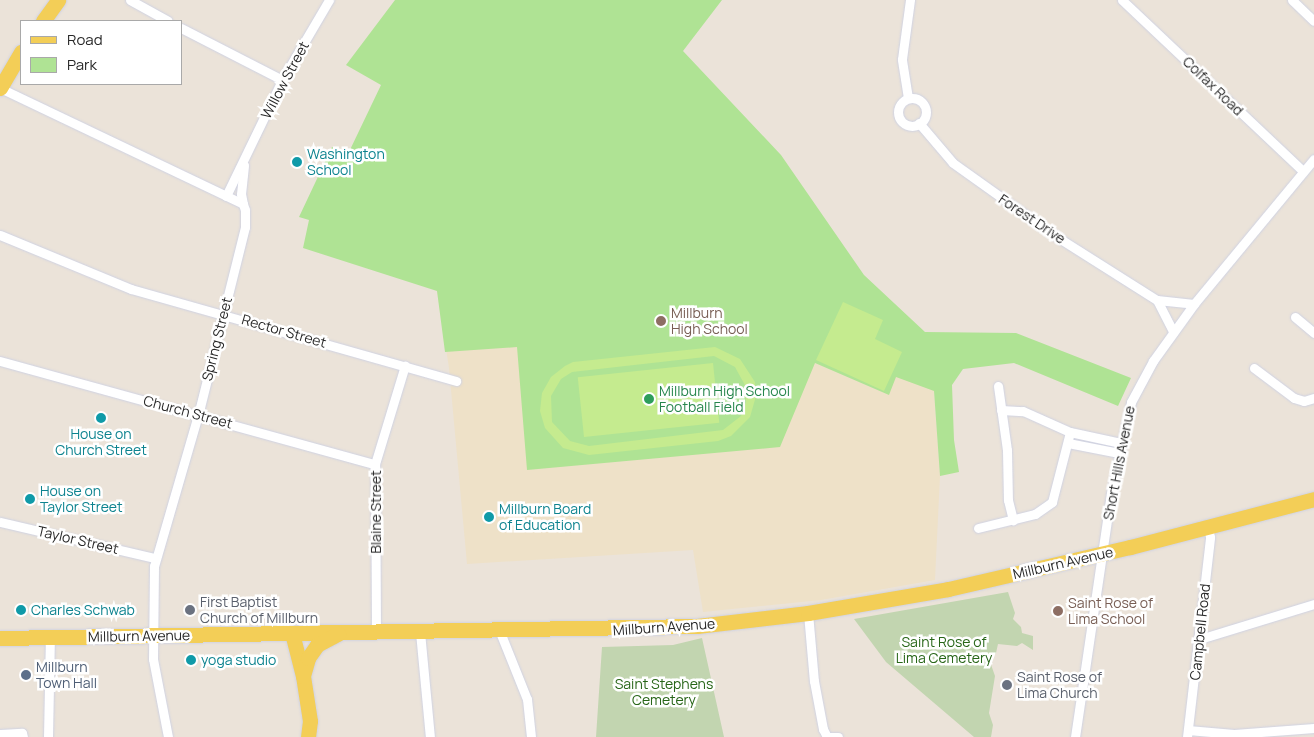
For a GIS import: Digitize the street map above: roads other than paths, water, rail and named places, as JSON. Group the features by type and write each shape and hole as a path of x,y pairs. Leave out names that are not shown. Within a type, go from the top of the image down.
{"main road":[{"path":"44,20 58,0"},
{"path":"0,88 20,54"},
{"name":"Millburn Avenue","path":"0,638 500,632 697,626 808,613 948,589 1102,554 1314,499"},
{"path":"292,633 303,676 310,721 308,737"},
{"path":"303,676 312,649 338,634"}],"street":[{"path":"130,0 166,20"},
{"name":"Willow Street","path":"226,196 282,80 329,0"},
{"path":"908,98 902,59 910,0"},
{"name":"Colfax Road","path":"1122,0 1303,171"},
{"path":"1292,0 1314,21"},
{"path":"182,29 282,80"},
{"path":"0,88 243,204"},
{"path":"908,98 916,98 924,104 925,116 919,123 911,125 900,119 899,107 908,98"},
{"name":"Forest Drive","path":"919,123 932,142 958,167 1054,234 1157,300 1194,304"},
{"name":"Short Hills Avenue","path":"1075,737 1120,448 1126,418 1138,387 1173,332 1194,304 1314,159"},
{"name":"Willow Street","path":"243,204 240,194 244,162"},
{"name":"Spring Street","path":"168,737 153,659 155,558 198,415 245,227 243,204"},
{"name":"Rector Street","path":"0,235 122,286 223,313 456,381"},
{"path":"1157,300 1173,332"},
{"path":"1294,317 1314,332"},
{"name":"Church Street","path":"0,361 375,464"},
{"name":"Blaine Street","path":"376,633 375,464 405,365"},
{"path":"1254,368 1294,398 1304,401 1314,398"},
{"path":"998,386 1008,460 1007,494 1013,520"},
{"path":"1001,410 1023,411 1070,432 1120,448"},
{"path":"978,528 1035,514 1052,502 1070,432"},
{"path":"1068,443 1120,448"},
{"name":"Taylor Street","path":"0,522 155,558"},
{"name":"Campbell Road","path":"1188,734 1210,537 1208,527"},
{"path":"1200,639 1314,604"},
{"path":"808,613 814,681 822,729 827,737 838,737"},
{"path":"420,632 430,737"},
{"path":"500,632 527,699 531,737"},
{"path":"50,638 50,735"},
{"path":"310,721 314,737"},
{"path":"1188,734 1234,734 1314,728"},
{"path":"0,734 22,733 23,737"}],"place":[{"name":"Washington School","path":"297,162"},
{"name":"Millburn High School","path":"661,321"},
{"name":"Millburn High School Football Field","path":"649,399"},
{"name":"House on Church Street","path":"101,418"},
{"name":"House on Taylor Street","path":"30,499"},
{"name":"Millburn Board of Education","path":"489,517"},
{"name":"Charles Schwab","path":"21,610"},
{"name":"First Baptist Church of Millburn","path":"190,610"},
{"name":"Saint Rose of Lima School","path":"1058,611"},
{"name":"yoga studio","path":"191,660"},
{"name":"Millburn Town Hall","path":"26,675"},
{"name":"Saint Rose of Lima Church","path":"1007,685"}],"park label":[{"name":"Saint Rose of Lima Cemetery","path":"944,650"},
{"name":"Saint Stephens Cemetery","path":"664,692"}]}
